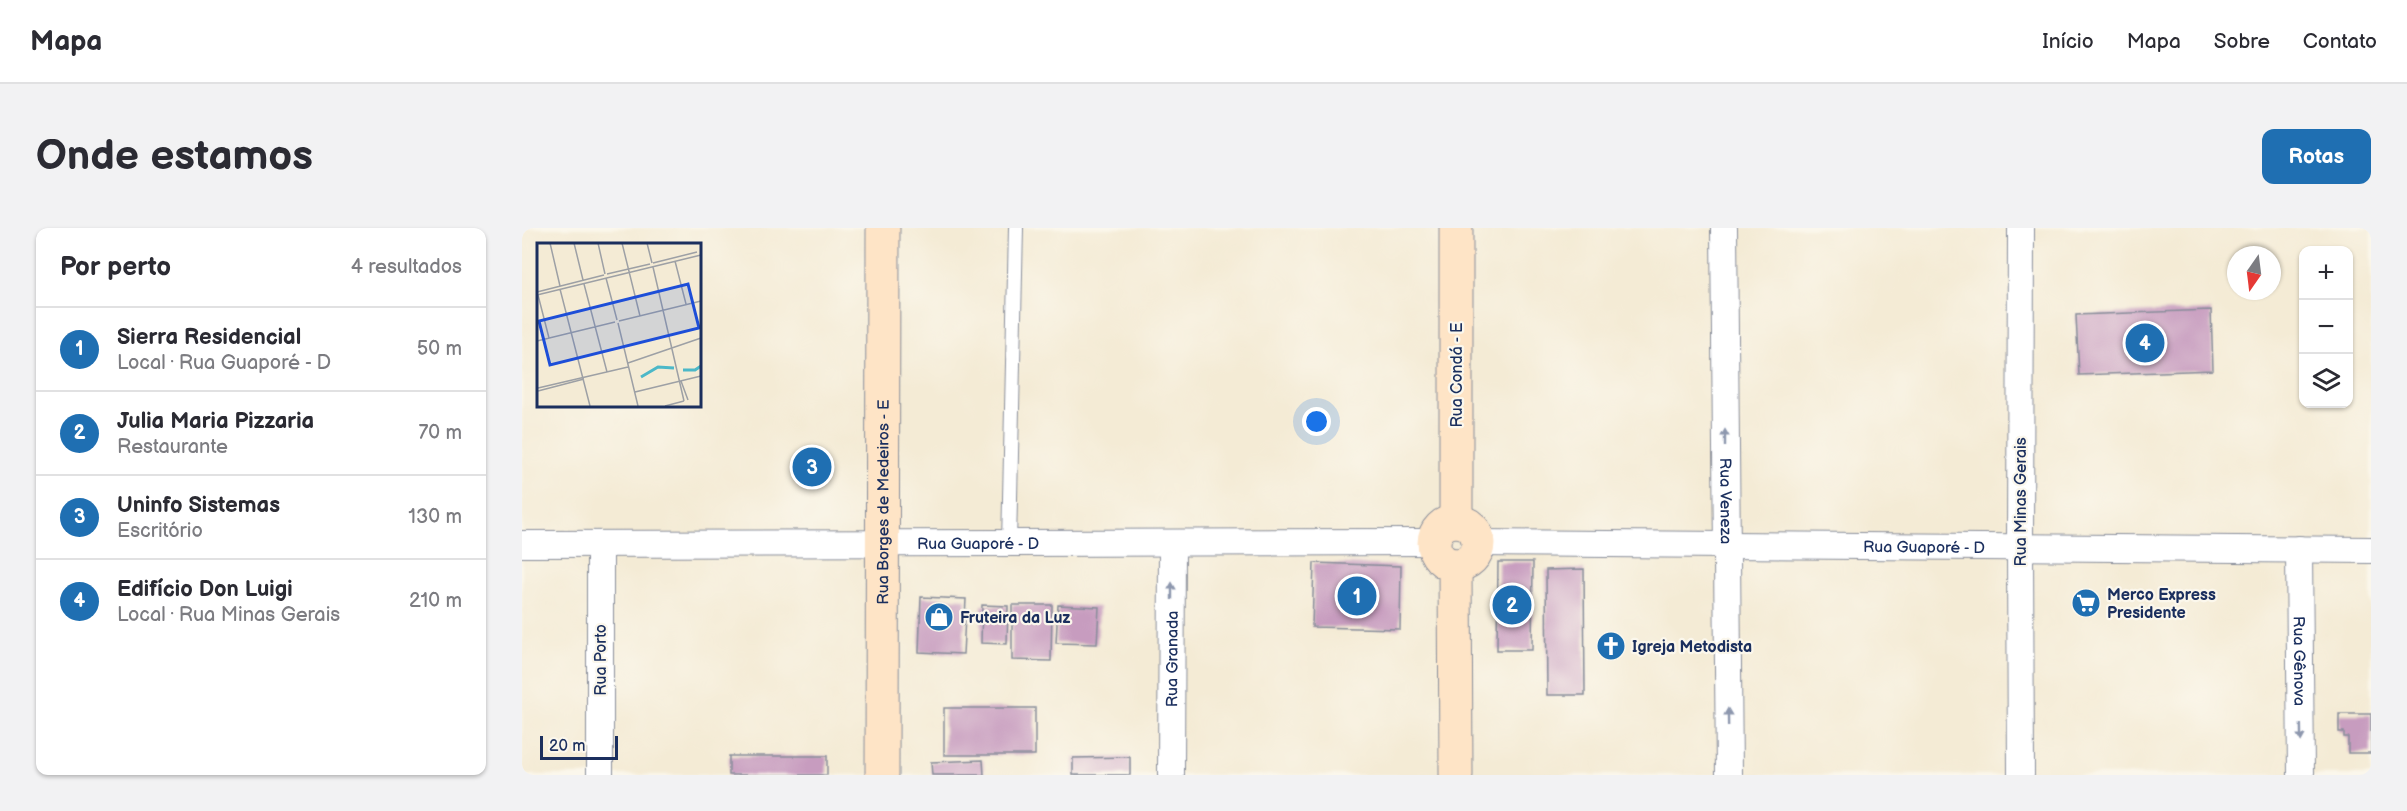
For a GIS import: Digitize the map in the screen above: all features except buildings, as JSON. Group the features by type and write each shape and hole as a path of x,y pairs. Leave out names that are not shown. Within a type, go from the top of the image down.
{"street":[{"name":"Rua Borges de Medeiros - E","path":"882,775 883,228"},
{"name":"Rua Condá - E","path":"1456,228 1456,775"},
{"name":"Rua Veneza","path":"1724,228 1725,543 1729,775"},
{"name":"Rua Minas Gerais","path":"2021,228 2021,775"},
{"name":"Rua Granada","path":"1170,775 1172,543"},
{"name":"Rua Guaporé - D","path":"522,544 1725,543 2020,548 2371,550"},
{"name":"Rua Porto","path":"600,544 600,775"},
{"name":"Rua Gênova","path":"2299,549 2301,775"}],"lane":[{"path":"1009,544 1016,228"}],"place":[{"name":"Edifício Don Luigi","path":"2145,343"},
{"name":"Uninfo Sistemas","path":"812,467"},
{"name":"Sierra Residencial","path":"1357,596"},
{"name":"Merco Express Presidente","path":"2086,603"},
{"name":"Julia Maria Pizzaria","path":"1512,605"},
{"name":"Fruteira da Luz","path":"939,617"},
{"name":"Igreja Metodista","path":"1611,646"}]}
